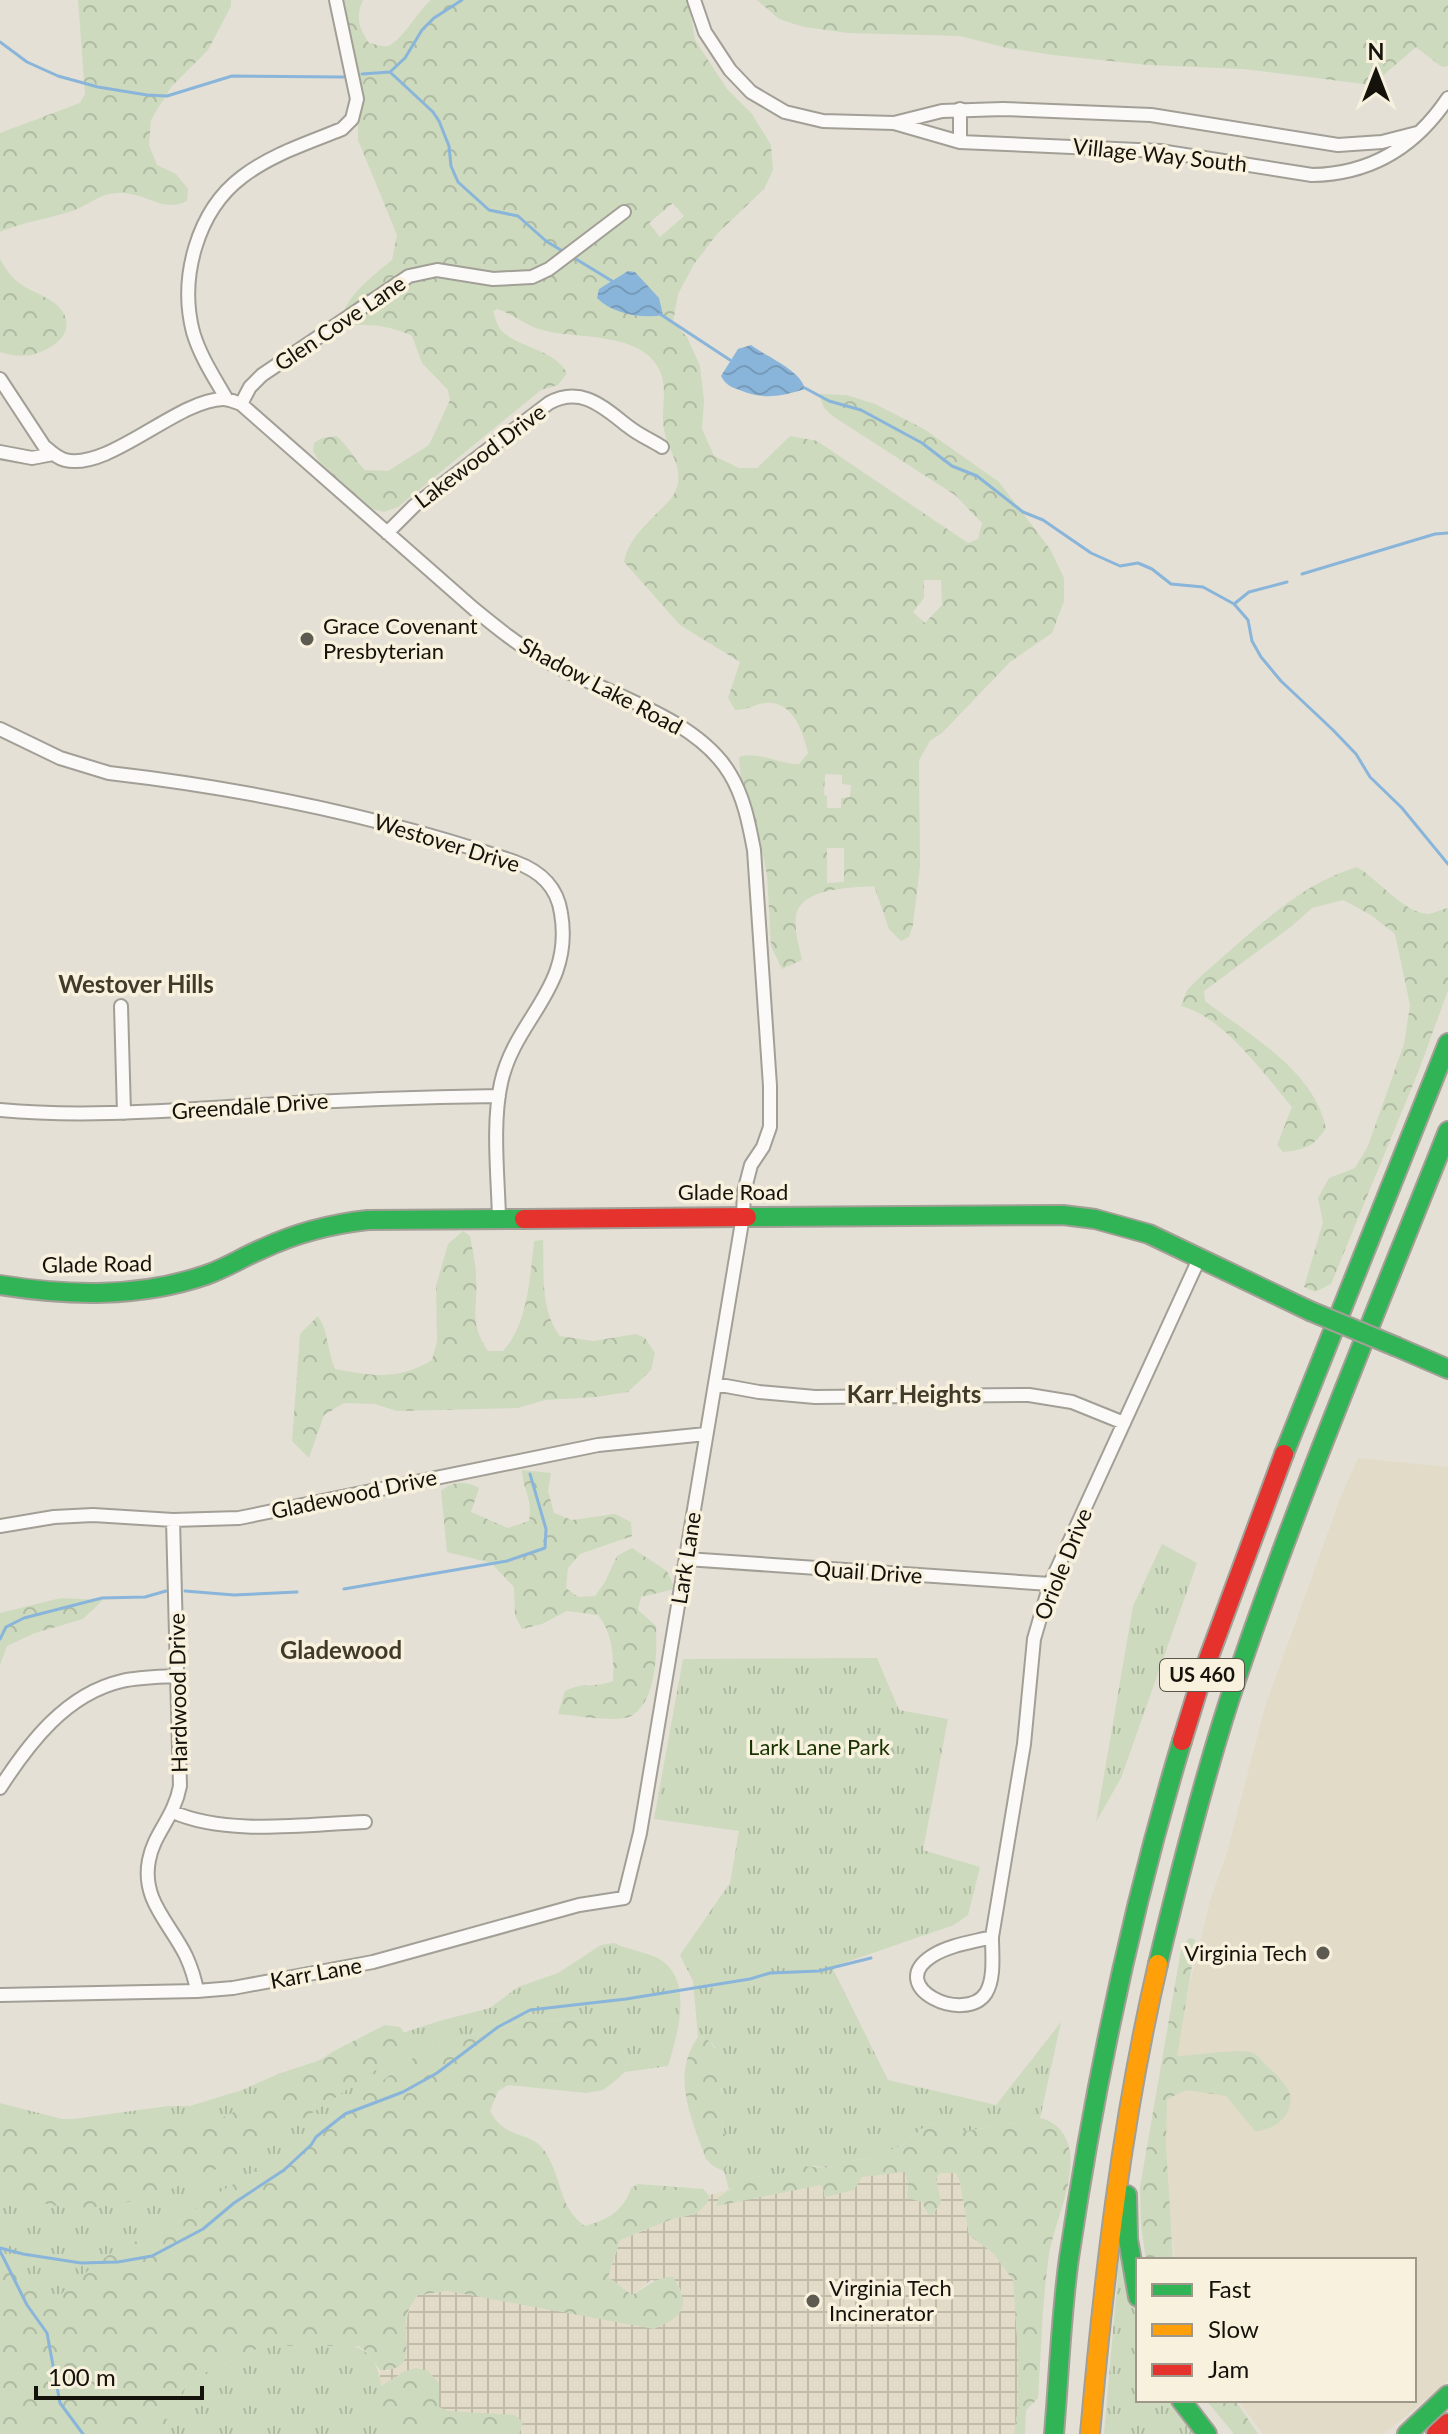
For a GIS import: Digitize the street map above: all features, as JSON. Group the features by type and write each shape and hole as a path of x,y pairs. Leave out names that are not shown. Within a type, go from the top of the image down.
{"main road":[{"name":"US 460","path":"1054,2434 1069,2261 1094,2103 1129,1933 1167,1791 1203,1673 1255,1527 1448,1043"},
{"name":"US 460","path":"1090,2434 1102,2301 1123,2148 1168,1919 1228,1707 1295,1515 1448,1131"},
{"name":"Glade Road","path":"0,1285 47,1291 149,1289 206,1275 274,1243 332,1225 368,1220 1063,1215 1128,1227 1166,1241 1310,1311 1448,1369"},
{"path":"1123,2148 1128,2239 1136,2285"},
{"path":"1407,2434 1448,2395"},
{"path":"1183,2402 1207,2434"},
{"path":"1436,2434 1448,2423"}],"street":[{"path":"0,379 44,446 66,460 85,460 205,402 226,398 198,346 192,324 189,294 197,242 204,223 219,199 243,176 290,149 342,129 352,119 357,99 336,0"},
{"name":"Village Way South","path":"694,0 705,32 730,70 759,97 785,112 823,121 894,123 960,109 1151,115 1338,145 1382,142 1417,133"},
{"name":"Village Way South","path":"894,123 960,142 1160,151 1312,175 1334,175 1375,164 1445,108"},
{"path":"960,109 960,142"},
{"name":"Glen Cove Lane","path":"241,404 250,387 262,375 409,276 437,270 493,279 532,277 549,269 624,212"},
{"name":"Lakewood Drive","path":"387,533 414,506 549,403 561,398 579,396 591,399 662,447"},
{"name":"Shadow Lake Road","path":"226,398 241,404 513,640 545,660 680,726 708,746 730,774 747,814 754,850 770,1086 770,1127 763,1147 751,1165 744,1192 743,1216"},
{"path":"0,452 32,458 53,454"},
{"name":"Westover Drive","path":"0,729 60,758 91,768 322,807 508,859 542,876 553,888 560,906 564,935 562,956 550,989 511,1054 499,1096 499,1218"},
{"path":"121,1006 124,1113"},
{"name":"Greendale Drive","path":"0,1110 124,1113 345,1100 499,1096"},
{"name":"Lark Lane","path":"624,1898 640,1833 743,1216"},
{"name":"Oriole Drive","path":"992,1937 939,1952 922,1964 917,1975 925,1995 963,2005 975,2003 989,1987 992,1937 1024,1744 1034,1639 1050,1584 1199,1259"},
{"path":"715,1384 801,1397 1029,1395 1072,1402 1124,1423"},
{"name":"Gladewood Drive","path":"0,1526 54,1517 93,1515 173,1520 239,1518 598,1445 706,1434"},
{"name":"Hardwood Drive","path":"173,1520 180,1786 173,1812 153,1846 148,1879 156,1908 186,1955 197,1991"},
{"name":"Quail Drive","path":"686,1559 1050,1584"},
{"path":"0,1788 57,1715 83,1696 124,1680 177,1676"},
{"path":"173,1812 194,1820 229,1826 365,1822"},
{"name":"Karr Lane","path":"0,1995 233,1988 373,1962 579,1905 624,1898"}],"shaded area":[{"name":"Virginia Tech","path":"1358,1458 1448,1467 1448,2381 1384,2434 1263,2434 1239,2402 1416,2402 1416,2258 1175,2258 1162,2148 1167,2099 1185,2004 1210,1901 1227,1852 1265,1707 1341,1496"},
{"path":"906,2172 907,2198 941,2202 936,2179 940,2173 956,2173 969,2234 993,2253 1013,2280 1018,2351 1018,2409 1014,2434 519,2434 523,2422 438,2407 439,2383 380,2388 380,2370 389,2371 407,2351 405,2331 408,2313 418,2295 448,2291 682,2309 678,2284 651,2280 632,2295 608,2277 620,2240 672,2219 695,2214 708,2202 709,2195 729,2190 719,2197 821,2185 824,2191 855,2184 862,2177"}],"green space":[{"path":"78,0 231,0 231,6 208,50 171,87 151,120 149,145 157,165 176,174 188,189 187,201 170,205 132,194 115,193 72,211 0,232 0,133 80,103 85,94"},
{"path":"332,0 363,0 359,22 363,32 369,43 385,46 398,39 431,0 688,0 695,40 727,89 752,114 771,145 773,170 764,189 718,233 694,264 678,294 673,322 687,337 700,366 704,401 702,429 714,456 739,468 757,468 790,436 817,441 968,543 978,539 982,523 955,495 834,417 824,408 819,394 847,395 875,404 924,429 999,482 1050,549 1064,578 1064,601 1052,633 1010,662 943,732 930,741 919,760 920,866 909,937 901,941 889,929 874,886 828,891 807,899 800,906 796,927 802,960 782,969 771,946 767,875 758,830 741,781 739,757 754,755 799,764 808,753 800,727 783,707 765,703 735,710 728,698 740,662 680,625 624,562 634,539 670,500 677,485 678,469 664,430 662,377 650,357 624,343 539,329 497,309 493,311 497,323 509,337 545,353 561,365 567,373 558,385 541,390 398,507 384,512 365,507 319,461 313,451 314,443 336,436 365,470 388,471 429,445 450,400 448,390 422,363 412,336 382,326 351,325 343,313 358,290 392,260 397,235 358,140 358,120","holes":["673,203 684,216 660,237 649,223","924,580 941,580 942,605 925,623 913,612 924,598","825,774 842,775 842,784 851,785 850,797 841,798 841,808 827,808 827,796 824,795","827,848 844,848 844,882 827,883"]},
{"path":"757,0 1448,0 1448,66 1442,67 1416,47 1372,85 1243,69 1148,65 1007,48 960,36 848,33 804,27 779,19"},
{"path":"0,259 24,287 55,304 64,314 66,329 63,336 45,350 23,356 0,352"},
{"path":"1357,867 1401,903 1420,913 1429,914 1448,908 1448,990 1419,1070 1331,1284 1315,1292 1304,1287 1323,1222 1318,1198 1329,1178 1355,1168 1368,1146 1404,1044 1410,1005 1395,934 1371,915 1343,900 1312,908 1204,991 1205,1001 1278,1056 1308,1088 1326,1128 1303,1149 1283,1152 1277,1145 1292,1107 1256,1063 1213,1022 1181,1006 1187,990 1202,975 1275,913 1314,886"},
{"path":"463,1231 470,1236 475,1265 476,1322 488,1351 503,1351 518,1327 526,1299 534,1241 543,1240 546,1303 560,1336 593,1341 636,1334 645,1338 655,1353 651,1370 628,1392 545,1400 518,1408 397,1411 375,1404 344,1403 324,1415 309,1458 292,1441 300,1334 318,1316 335,1369 361,1374 396,1374 432,1360 437,1341 436,1286 448,1244"},
{"path":"522,1470 551,1473 548,1491 554,1513 572,1520 615,1514 631,1522 632,1536 580,1554 568,1568 566,1588 578,1597 595,1596 617,1556 632,1548 667,1571 675,1589 641,1597 638,1610 656,1626 654,1674 647,1698 627,1718 558,1714 565,1691 613,1681 612,1646 598,1615 567,1611 542,1624 522,1629 515,1616 514,1587 491,1563 447,1552 441,1491 459,1483 479,1488 471,1512 508,1528 529,1521 530,1506"},
{"path":"1162,1544 1197,1563 1121,1778 1096,1822 1133,1606"},
{"path":"61,1598 103,1600 83,1619 35,1633 7,1646 0,1665 0,1613"},
{"name":"Lark Lane Park","path":"877,1658 899,1710 948,1719 923,1850 980,1867 968,1915 954,1925 832,1967 888,2080 996,2105 1061,2022 1040,2118 962,2132 929,2123 904,2144 874,2158 748,2178 729,2190 724,2171 731,2160 721,2119 719,2103 722,2089 715,2047 706,2038 698,2037 693,1981 680,1955 730,1883 739,1831 654,1819 683,1659"},
{"path":"1189,1938 1195,1939 1177,2056 1253,2053 1284,2083 1289,2091 1290,2103 1281,2121 1255,2131 1226,2096 1186,2090 1167,2099 1166,2146 1173,2258 1146,2258 1140,2187 1181,1950"},
{"path":"614,1943 661,1960 677,1982 680,2010 668,2066 625,2072 628,2059 623,2047 583,2018 523,2022 443,2042 408,2061 278,2157 209,2199 166,2231 119,2247 60,2296 50,2300 44,2296 0,2249 0,2103 66,2120 168,2106 190,2106 439,2021 490,2008 518,1987 558,1973 601,1945"},
{"path":"583,2018 623,2047 628,2059 625,2072 603,2090 586,2093 508,2085 498,2091 490,2111 503,2127 532,2140 544,2150 565,2201 576,2219 585,2226 614,2213 624,2203 631,2188 638,2184 703,2189 709,2195 708,2202 696,2214 672,2219 620,2240 608,2277 632,2295 656,2281 673,2277 683,2303 682,2310 672,2320 654,2329 448,2291 418,2295 406,2321 405,2358 401,2365 393,2369 380,2370 366,2351 358,2346 263,2346 191,2379 167,2413 166,2434 0,2434 0,2249 50,2300 60,2296 67,2287 119,2247 166,2231 209,2199 278,2157 408,2061 443,2042 523,2022"},
{"path":"385,2025 400,2027 406,2036 401,2053 282,2132 192,2180 146,2197 101,2206 50,2205 0,2186 0,2119 137,2119 176,2128 208,2125 254,2102 334,2051"},
{"path":"698,2037 706,2038 715,2048 722,2067 721,2116 731,2160 724,2171 706,2159 686,2098 685,2067"},
{"path":"1040,2118 1051,2122 1064,2134 1070,2152 1070,2166 1048,2262 1038,2398 1026,2410 1025,2434 1014,2434 1018,2409 1018,2351 1013,2280 993,2253 969,2235 956,2173 940,2173 936,2179 941,2202 933,2215 928,2214 922,2202 907,2198 905,2172 862,2177 854,2190 824,2197 821,2185 716,2206 719,2197 748,2178 794,2172 801,2166 825,2168 841,2162 874,2158 904,2144 929,2123 962,2132"},
{"path":"1122,2226 1136,2306 1136,2402 1175,2402 1199,2434 1104,2434"},
{"path":"345,2344 359,2348 370,2356 376,2366 380,2378 381,2434 166,2434 167,2413 191,2379 263,2346"},
{"path":"415,2368 427,2370 439,2383 439,2407 448,2411 515,2415 523,2422 519,2434 381,2434 381,2386"},
{"path":"1208,2402 1236,2402 1258,2434 1234,2434"}],"water":[{"path":"628,271 635,272 659,298 663,315 628,314 611,308 597,298 599,289"},
{"path":"751,345 790,370 805,389 766,396 750,394 727,384 721,376 738,349"}],"waterway":[{"path":"362,74 390,72 405,58 422,30 462,0"},
{"path":"0,42 27,62 58,76 98,87 147,95 167,96 232,76 344,77"},
{"path":"390,72 439,121 458,182 489,210 518,216 546,241 564,252"},
{"path":"571,256 612,281"},
{"path":"660,314 730,360"},
{"path":"805,388 829,401 861,410 922,443 952,466 977,476 1023,512 1043,520 1091,553 1120,566 1138,563 1152,569 1171,584 1203,587 1234,604 1248,620 1252,641 1261,657 1281,681 1356,754 1370,777 1402,808 1448,864"},
{"path":"1302,574 1435,534 1448,533"},
{"path":"1234,604 1249,592 1287,582"},
{"path":"344,1589 507,1561 545,1548 546,1529 530,1474"},
{"path":"0,1639 6,1627 24,1618 102,1598 145,1597 166,1591"},
{"path":"185,1591 234,1595 297,1592"},
{"path":"0,2248 81,2263 118,2262 152,2256 203,2229 234,2203 284,2170 316,2137 345,2114 403,2092 437,2073 498,2027 530,2010 626,1999 770,1973 819,1971 871,1958"},
{"path":"0,2251 27,2305 47,2333 60,2403 83,2434"}],"traffic: fast":[{"path":"1284,1454 1448,1043"},
{"path":"1158,1964 1209,1766 1254,1629 1334,1414 1448,1131"},
{"path":"747,1217 1063,1215 1095,1219 1149,1234 1310,1311"},
{"path":"0,1285 78,1293 155,1288 206,1275 288,1238 341,1224 368,1220 524,1219"},
{"path":"1310,1311 1397,1347"},
{"path":"1397,1347 1448,1369"},
{"path":"1054,2434 1066,2280 1090,2127 1146,1868 1182,1741"},
{"path":"1127,2195 1128,2239 1136,2285"},
{"path":"1407,2434 1448,2395"},
{"path":"1183,2402 1207,2434"}],"traffic: slow":[{"path":"1090,2434 1101,2316 1124,2139 1158,1964"}],"traffic: jam":[{"path":"524,1219 747,1217"},
{"path":"1182,1741 1203,1673 1284,1454"},
{"path":"1436,2434 1448,2423"}],"place":[{"name":"Grace Covenant Presbyterian","path":"307,639"},
{"name":"Virginia Tech","path":"1323,1953"},
{"name":"Virginia Tech Incinerator","path":"813,2301"}],"district":[{"name":"Westover Hills","path":"136,985"},
{"name":"Karr Heights","path":"914,1395"},
{"name":"Gladewood","path":"341,1651"}]}
